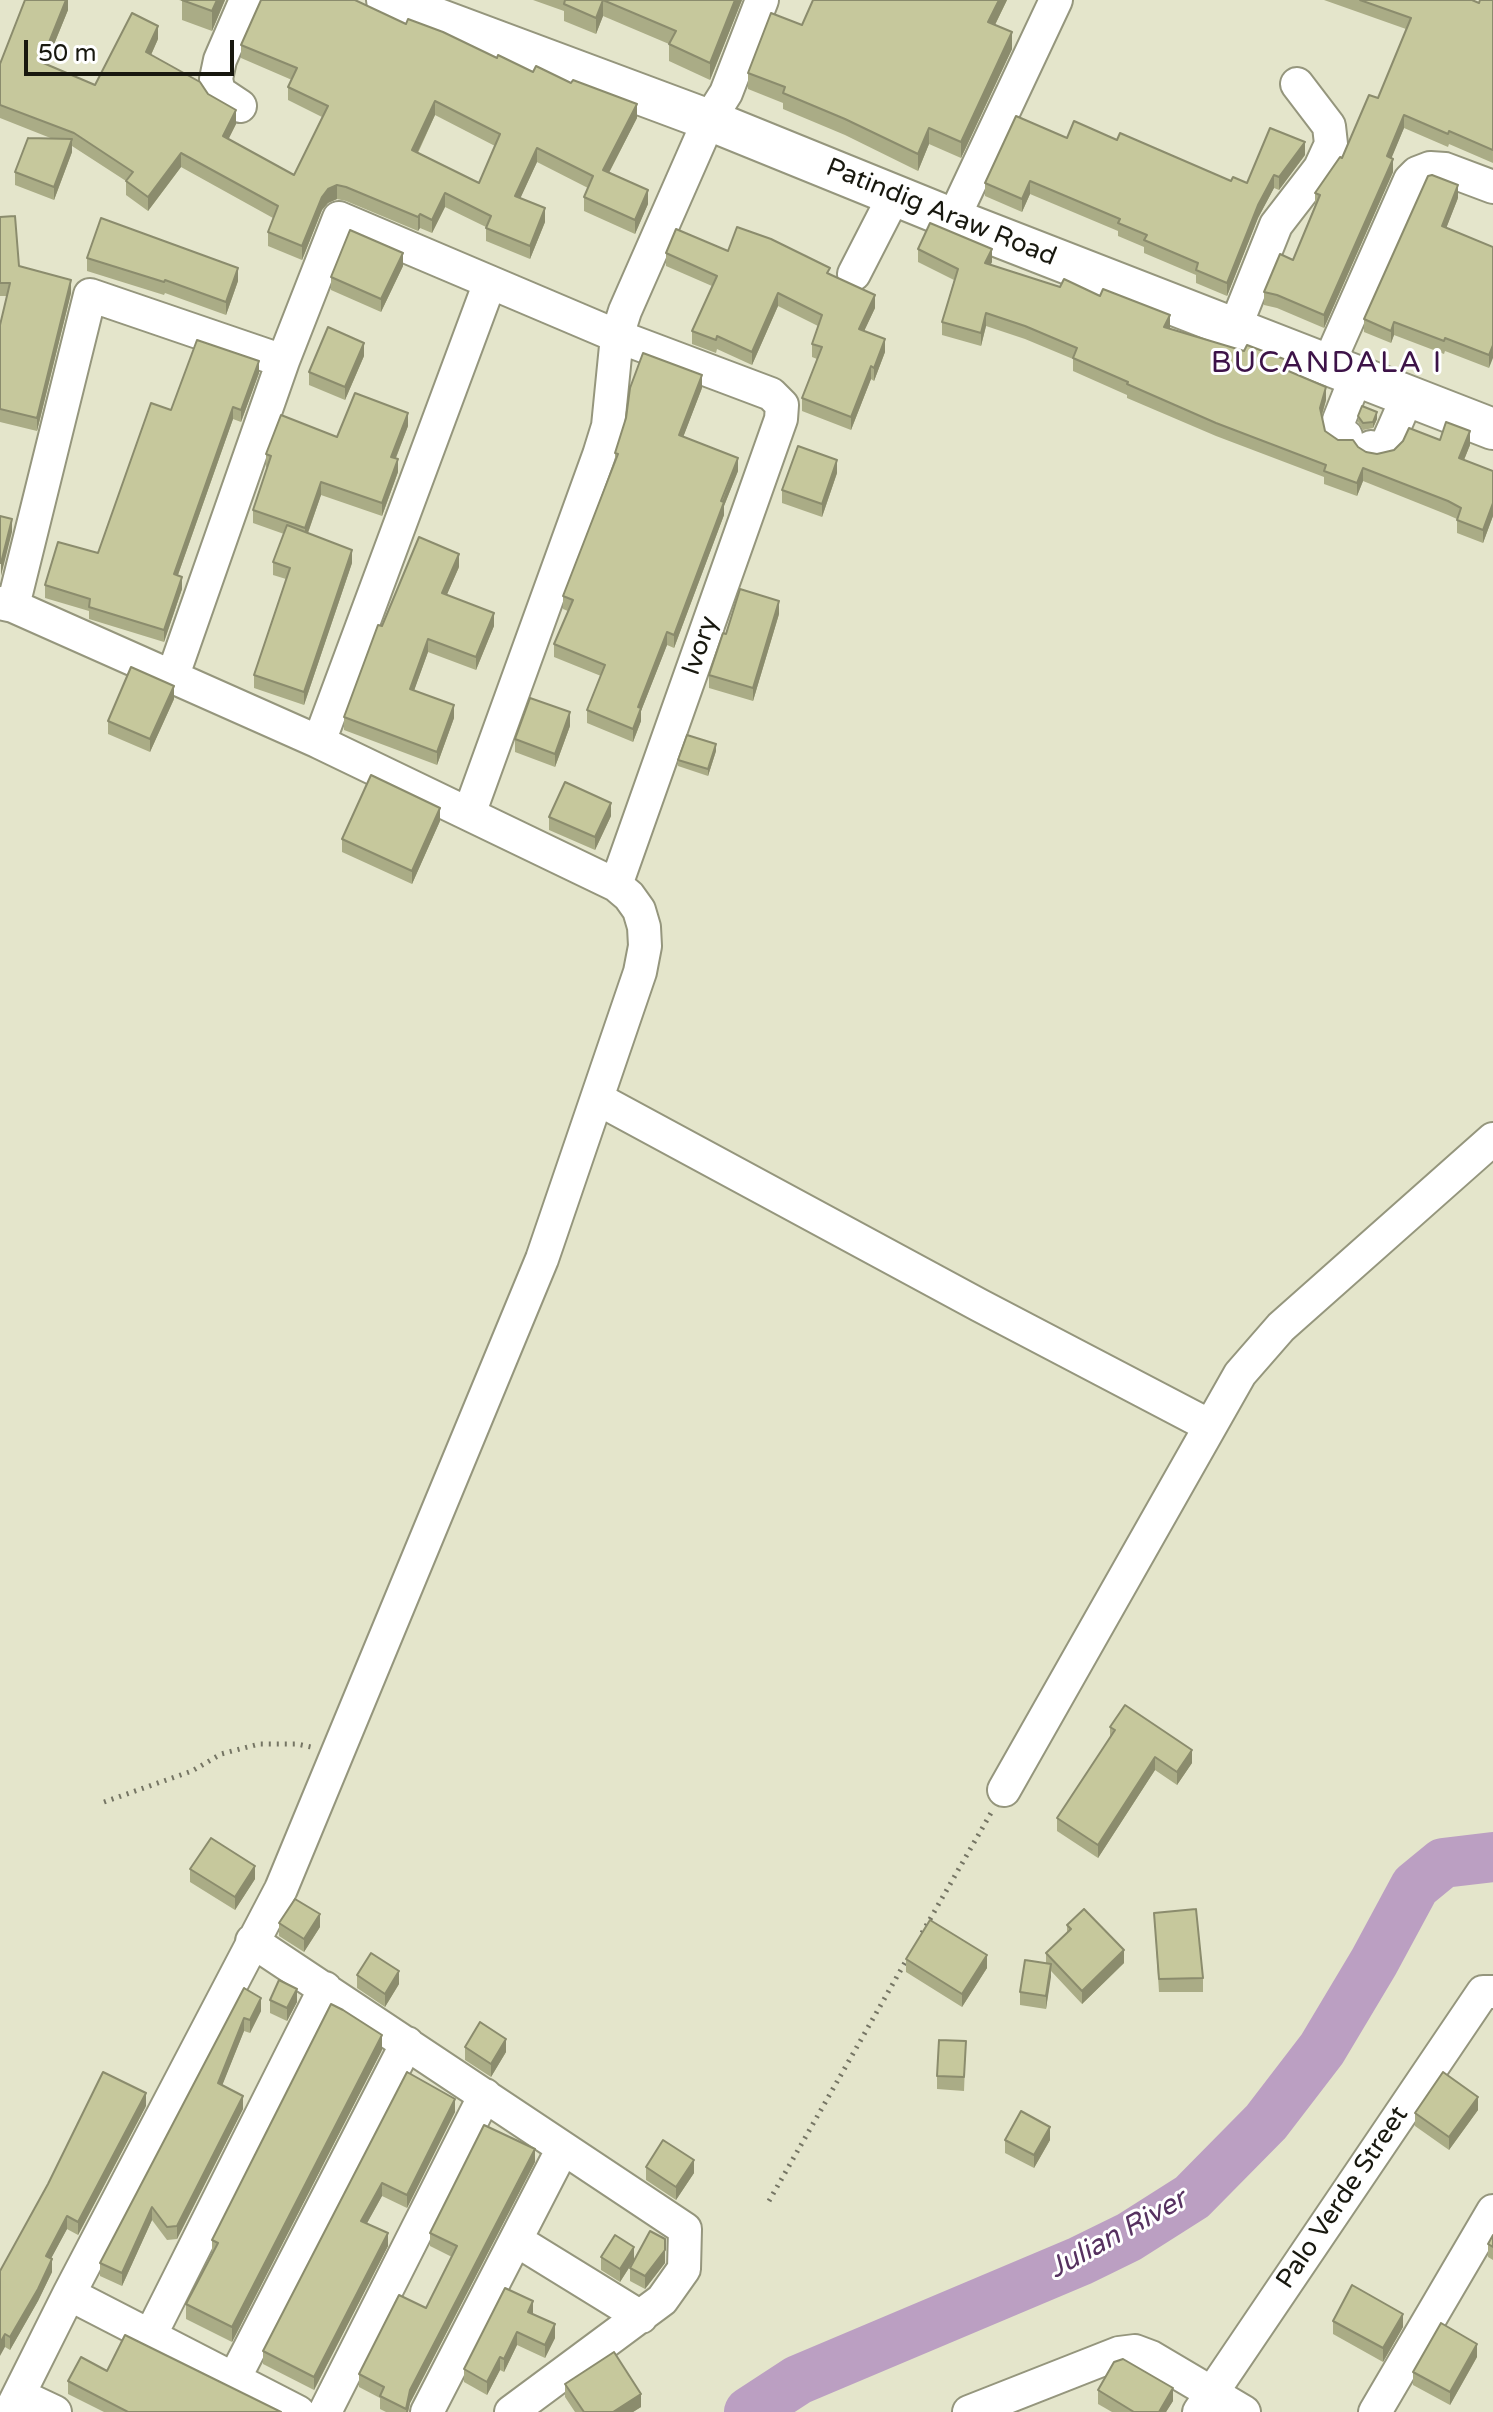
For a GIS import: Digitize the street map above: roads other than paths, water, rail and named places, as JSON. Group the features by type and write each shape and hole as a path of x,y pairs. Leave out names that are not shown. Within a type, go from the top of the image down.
{"main road":[{"name":"Patindig Araw Road","path":"387,0 709,120 1234,330 1493,429"}],"street":[{"path":"240,106 219,92 216,79 220,60 246,0"},
{"path":"469,814 608,426 617,336 625,311 709,120 726,93 762,0"},
{"path":"953,219 1056,0"},
{"path":"1234,330 1276,225 1320,168 1331,144 1329,126 1297,84"},
{"path":"1407,398 1386,446 1380,449 1340,433 1342,371 1410,180 1417,173 1430,168 1445,169 1493,187"},
{"path":"854,274 895,194"},
{"path":"172,678 283,361 339,218 617,336"},
{"path":"319,742 490,282"},
{"path":"55,2412 15,2403 281,1889 542,1259 640,972 645,946 639,910 616,885 319,742 7,605 90,295 283,361"},
{"name":"Ivory","path":"616,885 781,419 782,405 771,394 617,336"},
{"path":"598,1099 1210,1426"},
{"path":"1004,1790 1240,1374 1281,1327 1493,1139"},
{"path":"252,1941 685,2229 684,2269 662,2300 511,2412"},
{"path":"150,2336 325,1988"},
{"name":"Palo Verde Street","path":"1205,2402 1483,1992 1493,1992"},
{"path":"234,2379 407,2043"},
{"path":"325,2412 485,2095"},
{"path":"427,2412 563,2148"},
{"path":"1375,2412 1493,2211"},
{"path":"516,2240 641,2317"},
{"path":"69,2294 298,2412"},
{"path":"969,2412 1119,2353 1135,2351 1151,2357 1205,2402 1244,2412"}],"waterway":[{"name":"Julian River","path":"749,2412 798,2380 1080,2261 1129,2237 1192,2197 1266,2122 1322,2049 1415,1886 1443,1863 1493,1857"}],"district":[{"name":"BUCANDALA I","path":"1327,364"}]}
